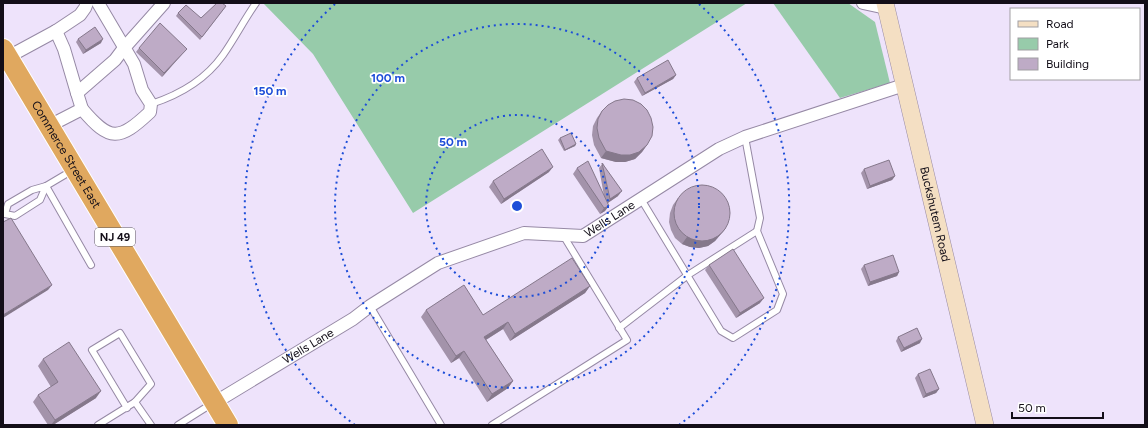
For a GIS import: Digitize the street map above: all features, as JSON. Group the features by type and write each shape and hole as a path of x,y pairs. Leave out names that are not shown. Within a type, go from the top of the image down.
{"highway":[{"name":"Commerce Street East","path":"6,53 228,425"}],"main road":[{"name":"Buckshutem Road","path":"886,6 985,425"}],"street":[{"path":"6,53 56,31 80,15 87,3"},
{"path":"56,31 64,49 82,109 95,124 108,133 120,134 133,127 150,112 151,104 142,90 134,64 98,3"},
{"path":"77,93 115,60 164,3"},
{"path":"863,3 886,6"},
{"name":"Wells Lane","path":"214,402 353,319 370,306 438,263 524,233 583,236 719,149 745,137 904,85"},
{"path":"49,126 82,109"}],"lane":[{"path":"151,104 178,93 192,85 206,74 222,56 256,3"},
{"path":"641,199 721,331 733,338 777,310 783,294 757,231 760,218 745,137"},
{"path":"46,186 40,200 15,216 4,215 8,204 32,190 46,186 74,169"},
{"path":"46,186 92,265"},
{"path":"619,328 688,275 757,231"},
{"path":"492,425 500,423 627,340 563,235"},
{"path":"370,306 441,425"},
{"path":"98,425 127,408 135,402 151,384 120,333 92,350 127,408"},
{"path":"135,402 151,425"},
{"path":"178,425 214,402"}],"green space":[{"path":"263,3 747,3 413,213 313,54"},
{"path":"773,3 848,3 875,22 890,83 840,98"}],"building":[{"path":"217,3 222,3 226,6 202,37 178,13 186,5 201,18"},
{"path":"160,23 187,49 164,73 139,48"},
{"path":"95,27 103,39 86,50 78,39"},
{"path":"668,60 676,75 645,93 637,78"},
{"path":"624,99 633,100 641,104 647,110 653,127 652,136 647,145 639,152 630,155 621,155 606,151 599,138 597,128 598,119 602,111 615,101"},
{"path":"571,133 576,144 565,150 560,138"},
{"path":"542,149 553,167 504,199 493,181"},
{"path":"889,160 895,176 870,186 864,169"},
{"path":"588,161 609,206 604,208 577,168"},
{"path":"602,163 622,191 610,199"},
{"path":"697,185 707,185 722,193 728,202 730,213 728,224 722,233 707,241 697,241 686,236 679,229 674,218 674,208 679,197 686,190"},
{"path":"11,218 52,285 3,315 3,222"},
{"path":"733,249 764,298 740,313 709,265"},
{"path":"893,255 899,272 870,282 864,265"},
{"path":"572,258 590,286 515,334 508,322 484,337 513,381 492,394 464,351 456,356 426,310 464,285 483,315"},
{"path":"917,328 922,339 904,348 898,337"},
{"path":"69,342 101,391 55,420 38,395 58,382 43,359"},
{"path":"930,369 939,389 926,394 918,374"}]}
